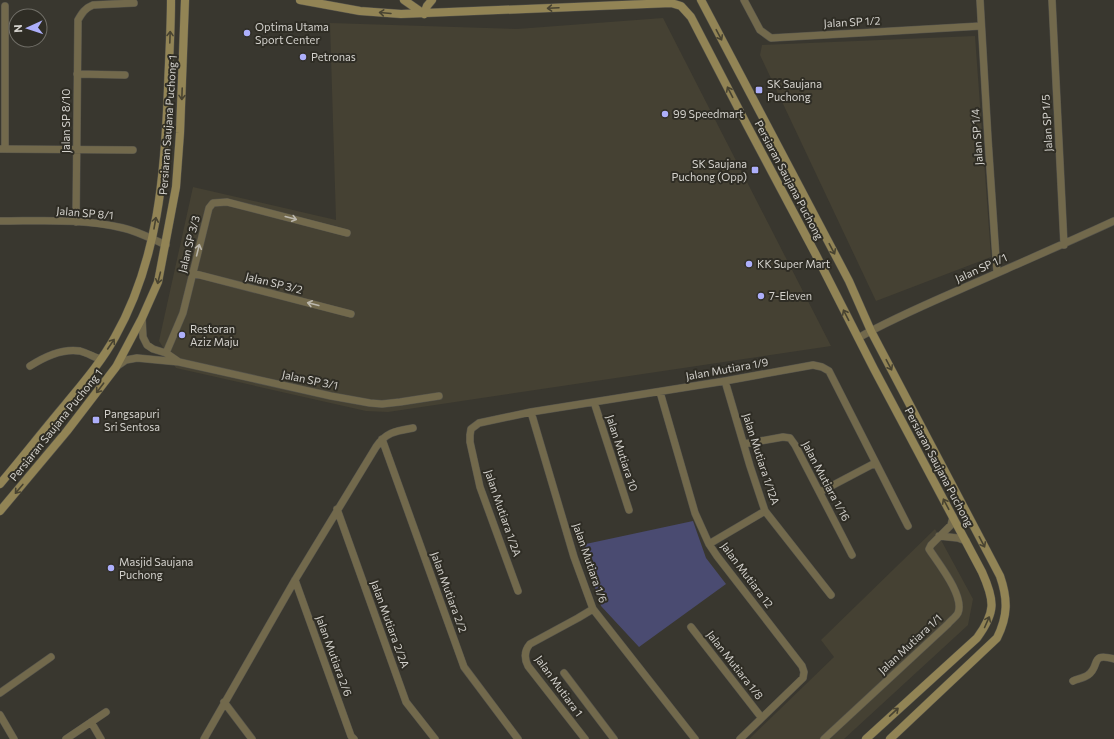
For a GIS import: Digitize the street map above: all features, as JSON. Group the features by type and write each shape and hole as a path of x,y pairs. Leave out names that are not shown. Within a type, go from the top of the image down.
{"street":[{"path":"166,0 171,4"},
{"name":"Persiaran Saujana Puchong 1","path":"0,511 67,431 116,367 142,318 158,282 176,187 180,133 185,0"},
{"path":"185,13 192,0"},
{"name":"Persiaran Saujana Puchong","path":"300,0 360,11 401,14 671,3 681,6 691,17 990,589 992,608 987,624 977,638 866,739"},
{"path":"404,0 424,14 427,6 432,0"},
{"name":"Persiaran Saujana Puchong","path":"701,0 849,281 871,331 1000,576 1006,593 1006,612 1003,626 997,638 890,739"},
{"name":"Jalan SP 1/2","path":"744,0 760,30 771,38 981,26"},
{"name":"Jalan SP 1/4","path":"980,0 997,272"},
{"name":"Jalan SP 1/5","path":"1052,0 1064,245"},
{"name":"Jalan SP 8/10","path":"76,222 78,20 82,12 93,5 134,3"},
{"name":"Persiaran Saujana Puchong 1","path":"0,484 75,392 115,337 129,310 142,275 152,239 162,178 166,131 171,4"},
{"path":"5,6 2,149 133,150"},
{"path":"77,74 125,75"},
{"name":"Jalan SP 3/3","path":"166,353 183,313 209,208 213,203 227,202 347,233"},
{"name":"Jalan SP 8/1","path":"0,221 76,222 110,225 124,228 166,245"},
{"name":"Jalan SP 1/1","path":"858,338 997,272 1064,245 1114,221"},
{"name":"Jalan SP 3/2","path":"192,274 351,314"},
{"name":"Jalan SP 3/1","path":"142,318 143,337 146,345 152,349 166,353 179,362"},
{"path":"30,366 44,358 68,351 79,351 100,359"},
{"name":"Jalan SP 3/1","path":"116,367 126,360 137,358 179,362 331,396 370,403 382,404 439,396"},
{"name":"Jalan Mutiara 1/9","path":"470,442 471,429 479,423 530,412 660,392 813,365 822,367 829,371 908,526"},
{"name":"Jalan Mutiara 1/12A","path":"725,381 765,511 831,595"},
{"name":"Jalan Mutiara 12","path":"660,392 695,513 709,544 802,666 804,672 803,678 761,717"},
{"name":"Jalan Mutiara 10","path":"594,402 629,510"},
{"name":"Jalan Mutiara 1/6","path":"530,412 574,556 593,609 695,739"},
{"path":"204,739 294,580 382,439 392,432 413,428"},
{"name":"Jalan Mutiara 1/16","path":"744,444 783,437 790,438 795,444 852,555"},
{"name":"Jalan Mutiara 2/2","path":"382,439 464,667 518,739"},
{"name":"Jalan Mutiara 1/2A","path":"470,442 480,487 518,591"},
{"path":"820,492 875,463"},
{"name":"Jalan Mutiara 2/2A","path":"337,509 406,702 435,739"},
{"path":"709,544 765,511"},
{"path":"939,536 952,525 953,517"},
{"path":"939,536 958,538 966,541"},
{"name":"Jalan Mutiara 1/1","path":"824,739 958,613 959,601 955,590 929,549 931,544 939,536"},
{"name":"Jalan Mutiara 2/6","path":"294,580 354,739"},
{"name":"Jalan Mutiara 1","path":"585,739 528,666 525,661 525,655 526,649 530,644 593,609"},
{"name":"Jalan Mutiara 1/8","path":"691,627 761,717"},
{"path":"1073,681 1088,676 1092,672 1096,660 1104,656 1114,659"},
{"path":"0,693 51,657"},
{"path":"564,673 614,739"},
{"path":"224,702 252,739"},
{"path":"66,739 106,712"},
{"path":"0,715 14,739"},
{"path":"740,739 761,717"},
{"path":"92,722 101,739"}],"shaded area":[{"path":"663,18 831,346 388,412 366,411 176,368 159,341 193,187 336,220 330,23 517,29"},
{"path":"975,36 991,257 876,301 760,55 762,45"},
{"path":"693,521 706,558 726,584 639,647 601,606 581,545"},
{"path":"935,529 973,599 968,625 844,739 749,739 834,657 821,640"}],"place":[{"name":"Optima Utama Sport Center","path":"247,33"},
{"name":"Petronas","path":"303,57"},
{"name":"SK Saujana Puchong","path":"759,90"},
{"name":"99 Speedmart","path":"665,114"},
{"name":"SK Saujana Puchong (Opp)","path":"755,170"},
{"name":"KK Super Mart","path":"749,264"},
{"name":"7-Eleven","path":"761,296"},
{"name":"Restoran Aziz Maju","path":"182,335"},
{"name":"Pangsapuri Sri Sentosa","path":"96,420"},
{"name":"Masjid Saujana Puchong","path":"111,568"}]}
